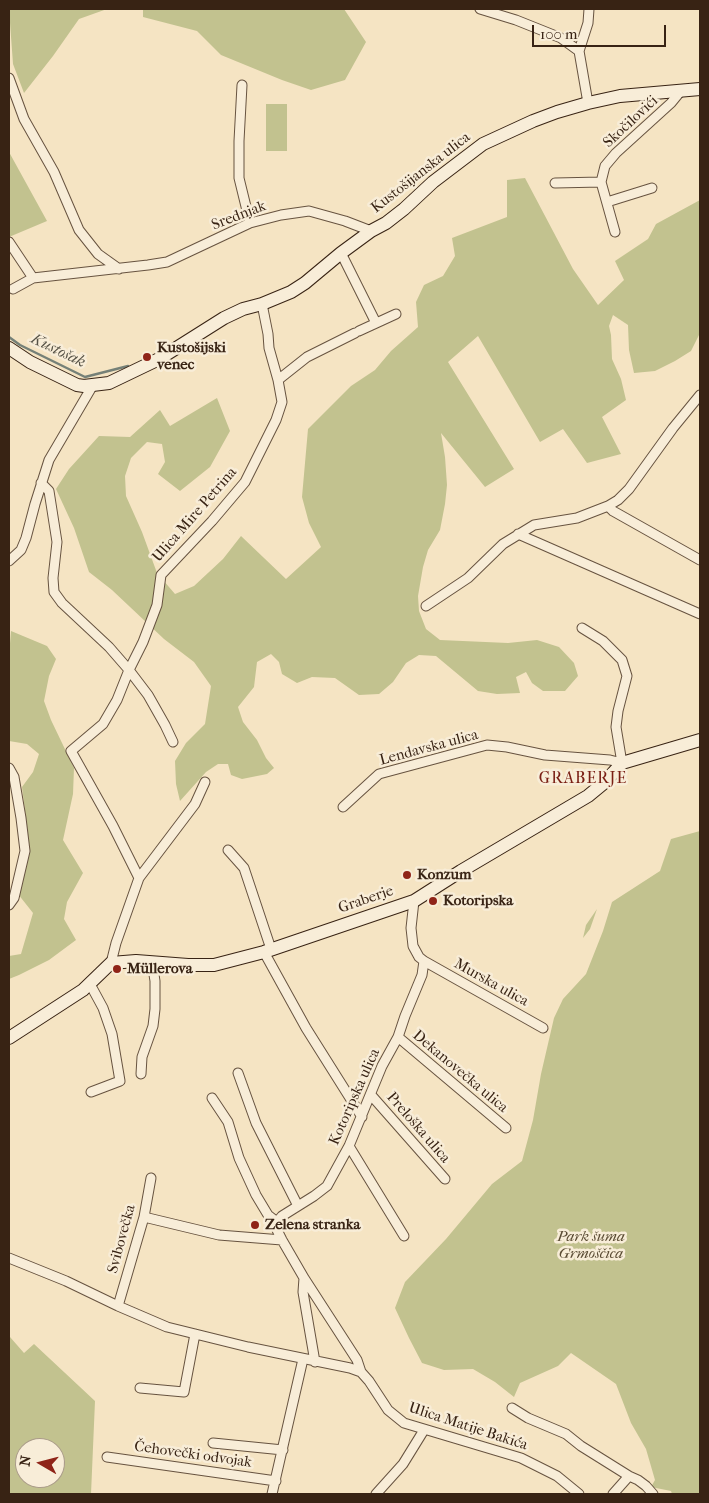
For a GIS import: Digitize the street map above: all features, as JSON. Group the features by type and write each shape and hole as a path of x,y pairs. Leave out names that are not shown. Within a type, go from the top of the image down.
{"street":[{"path":"480,9 507,17 561,38 579,51"},
{"path":"588,103 579,51 588,23 589,9"},
{"path":"9,78 24,119 54,172 80,230 98,254 119,269"},
{"path":"242,85 238,141 239,178 250,223"},
{"name":"Kustošijanska ulica","path":"9,348 30,362 77,386 109,383 159,359 224,318 243,309 262,304 291,292 371,231 386,223 433,182 483,144 533,121 588,103 620,96 700,89"},
{"name":"Skočilovići","path":"601,182 605,166 610,160 672,103 680,92"},
{"path":"555,183 601,182 615,232"},
{"path":"607,202 652,188"},
{"name":"Srednjak","path":"13,289 33,278 167,262 250,223 281,215 309,211 345,221 371,231"},
{"path":"9,242 33,278"},
{"path":"341,253 376,323"},
{"name":"Ulica Mire Petrina","path":"139,878 113,826 71,751 103,724 117,700 157,606 161,575 212,521 245,482 276,420 282,402 269,348 262,304"},
{"path":"278,380 307,357 396,314"},
{"path":"9,561 21,550 26,538 49,460 93,385"},
{"path":"426,606 468,578 503,544 534,525 577,518 618,500 629,489 673,428 700,395"},
{"path":"41,483 49,491 57,542 53,578 54,592 62,603 109,647 129,670 148,695 173,742"},
{"path":"608,506 613,511 700,560"},
{"path":"518,534 700,614"},
{"path":"582,628 603,642 622,660 627,676 616,726 622,763 700,740"},
{"name":"Lendavska ulica","path":"343,808 379,774 486,746 507,747 545,755 610,760 622,763"},
{"name":"Graberje","path":"111,963 136,961 214,965 267,951 414,901 469,866 588,796 606,782 622,763"},
{"path":"9,768 14,777 22,818 25,851 14,898 9,905"},
{"path":"9,1038 90,984 111,963 116,942 139,878 194,804 205,782"},
{"path":"228,850 244,868 267,951 306,1028 362,1117"},
{"path":"414,901 411,928 413,946 419,957 424,961"},
{"name":"Murska ulica","path":"424,961 543,1028"},
{"name":"Kotoripska ulica","path":"277,1222 282,1216 327,1186 349,1146 382,1066 398,1038 422,974 424,961"},
{"path":"141,1074 142,1057 153,1026 156,1009 152,962"},
{"path":"90,984 103,1008 112,1034 120,1081 90,1092"},
{"name":"Dekanovečka ulica","path":"398,1038 506,1128"},
{"path":"238,1073 256,1123 298,1206"},
{"name":"Preloška ulica","path":"371,1094 445,1179"},
{"path":"212,1098 228,1122 239,1158 256,1195 268,1215 277,1222 282,1240 356,1360 361,1372"},
{"path":"349,1146 404,1236"},
{"name":"Svibovečka","path":"118,1306 144,1217 151,1178"},
{"path":"144,1217 218,1235 282,1240"},
{"path":"9,1258 66,1281 167,1327 361,1372"},
{"path":"304,1278 303,1292 314,1362"},
{"path":"140,1388 184,1392 195,1334"},
{"path":"272,1494 303,1359"},
{"name":"Ulica Matije Bakića","path":"361,1372 388,1410 404,1423 521,1458 557,1476 579,1494"},
{"path":"512,1408 528,1418 566,1434 646,1486 653,1494"},
{"path":"376,1494 403,1464 424,1430"},
{"path":"213,1443 283,1450"},
{"name":"Čehovečki odvojak","path":"106,1457 276,1481"},
{"path":"614,1494 629,1476"}],"green space":[{"path":"9,9 107,9 79,19 24,93 13,64"},
{"path":"143,9 344,9 366,42 345,80 311,90 221,55 197,31 143,17"},
{"path":"266,104 287,104 287,151 266,151"},
{"path":"9,152 47,221 9,237"},
{"path":"525,178 573,269 598,305 624,280 615,261 648,239 656,224 700,200 700,333 691,351 655,371 634,373 629,350 628,325 613,315 609,326 612,359 621,379 626,400 602,417 621,454 587,463 563,429 540,442 478,336 448,362 514,469 485,487 441,433 447,485 445,504 440,530 428,550 423,567 418,596 419,611 426,629 440,640 508,643 537,640 559,647 574,663 578,676 565,691 543,691 532,683 526,672 516,677 520,693 497,694 478,691 436,656 419,655 406,663 393,682 379,694 359,695 335,678 312,677 297,683 282,674 279,662 271,654 257,662 254,687 238,707 243,722 257,740 266,758 274,768 267,774 242,779 231,775 228,764 218,764 206,772 180,801 176,784 175,761 186,743 205,724 211,686 194,662 164,639 112,590 89,572 74,528 56,489 69,469 99,436 130,437 160,410 170,426 217,398 230,431 210,467 180,491 158,474 165,462 162,444 147,442 131,458 125,476 126,496 157,573 175,594 194,586 223,559 241,536 286,579 321,547 309,523 302,497 308,429 351,386 375,370 391,351 418,327 416,302 424,285 443,276 455,256 452,238 507,217 507,180"},
{"path":"11,631 47,646 56,659 49,676 44,701 74,768 73,794 63,840 83,873 67,902 64,919 76,940 49,960 9,979 9,956 21,954 33,913 18,894 30,851 22,787 33,772 39,754 27,744 9,741 9,656"},
{"name":"Park šuma Grmoščica","path":"700,831 700,1494 672,1494 671,1491 651,1487 655,1480 646,1449 631,1423 616,1384 571,1353 558,1366 520,1383 514,1397 495,1382 473,1369 444,1370 422,1363 395,1308 405,1282 446,1239 492,1184 522,1161 533,1120 554,1018 563,999 586,974 612,902 660,871 671,839"},
{"path":"597,909 590,929 583,938 586,925"},
{"path":"10,1337 24,1353 34,1344 95,1401 91,1494 9,1494"}],"waterway":[{"name":"Kustošak","path":"9,337 20,345 85,377 128,366"}],"place":[{"name":"Kustošijski venec","path":"147,357"},
{"name":"Konzum","path":"407,875"},
{"name":"Kotoripska","path":"433,901"},
{"name":"Müllerova","path":"117,969"},
{"name":"Zelena stranka","path":"255,1225"}],"district":[{"name":"GRABERJE","path":"583,779"}]}
